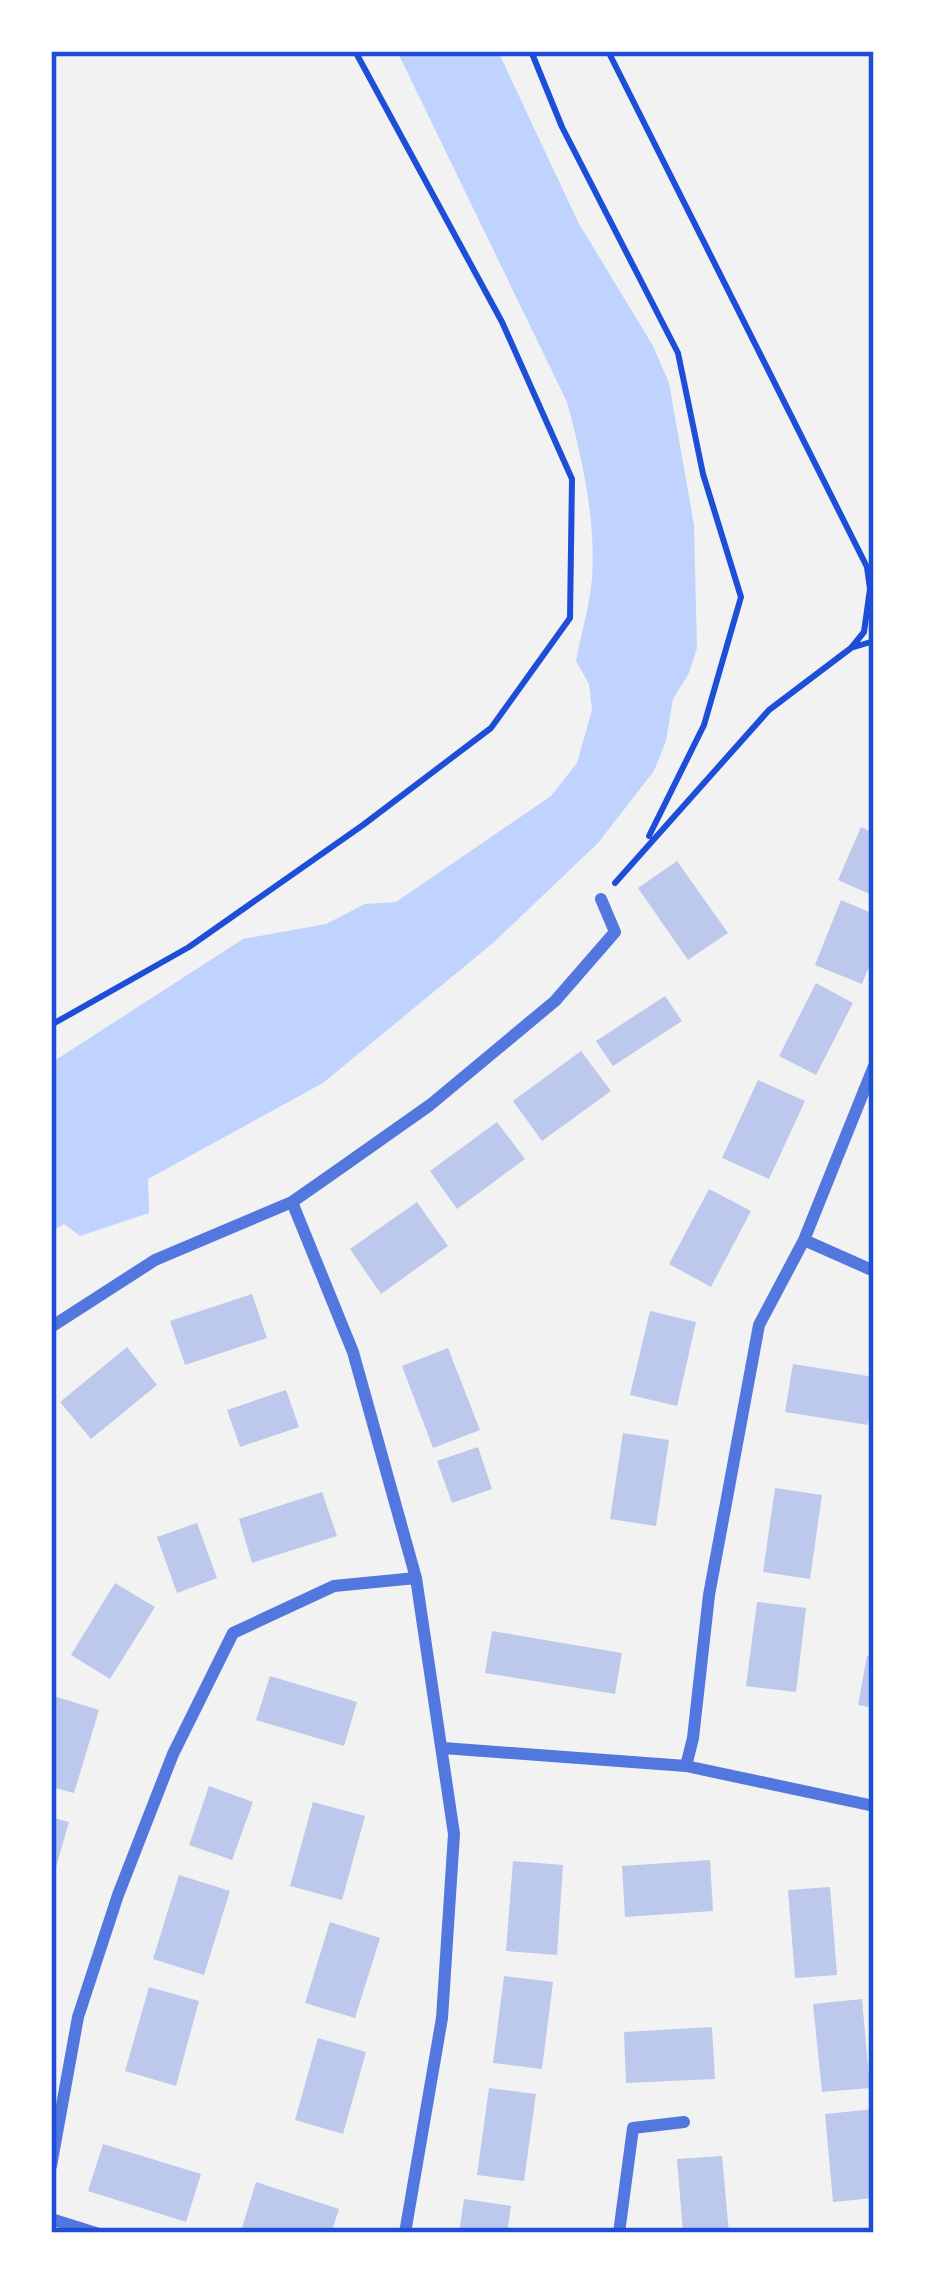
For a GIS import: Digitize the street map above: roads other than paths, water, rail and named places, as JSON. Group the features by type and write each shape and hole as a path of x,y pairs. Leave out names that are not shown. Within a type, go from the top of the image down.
{"street":[{"path":"51,1327 155,1260 292,1202 430,1105 555,1001 615,932 601,899"},
{"path":"686,1766 709,1595 759,1325 804,1240 874,1066"},
{"path":"292,1202 352,1352 416,1579 454,1834 442,2018 405,2233"},
{"path":"804,1240 874,1271"},
{"path":"51,2166 79,2017 118,1895 173,1754 233,1633 334,1586 416,1579"},
{"path":"443,1748 686,1766 874,1806"},
{"path":"619,2233 633,2128 684,2122"},
{"path":"51,2219 96,2233"}],"water":[{"path":"397,51 498,51 578,222 653,346 669,383 694,525 697,648 673,699 666,741 654,771 598,843 493,943 323,1083 148,1179 149,1213 80,1236 64,1224 51,1232 51,1063 243,939 326,924 365,904 396,902 551,796 577,763 592,710 589,684 576,661 593,556 587,489 573,423"}]}
